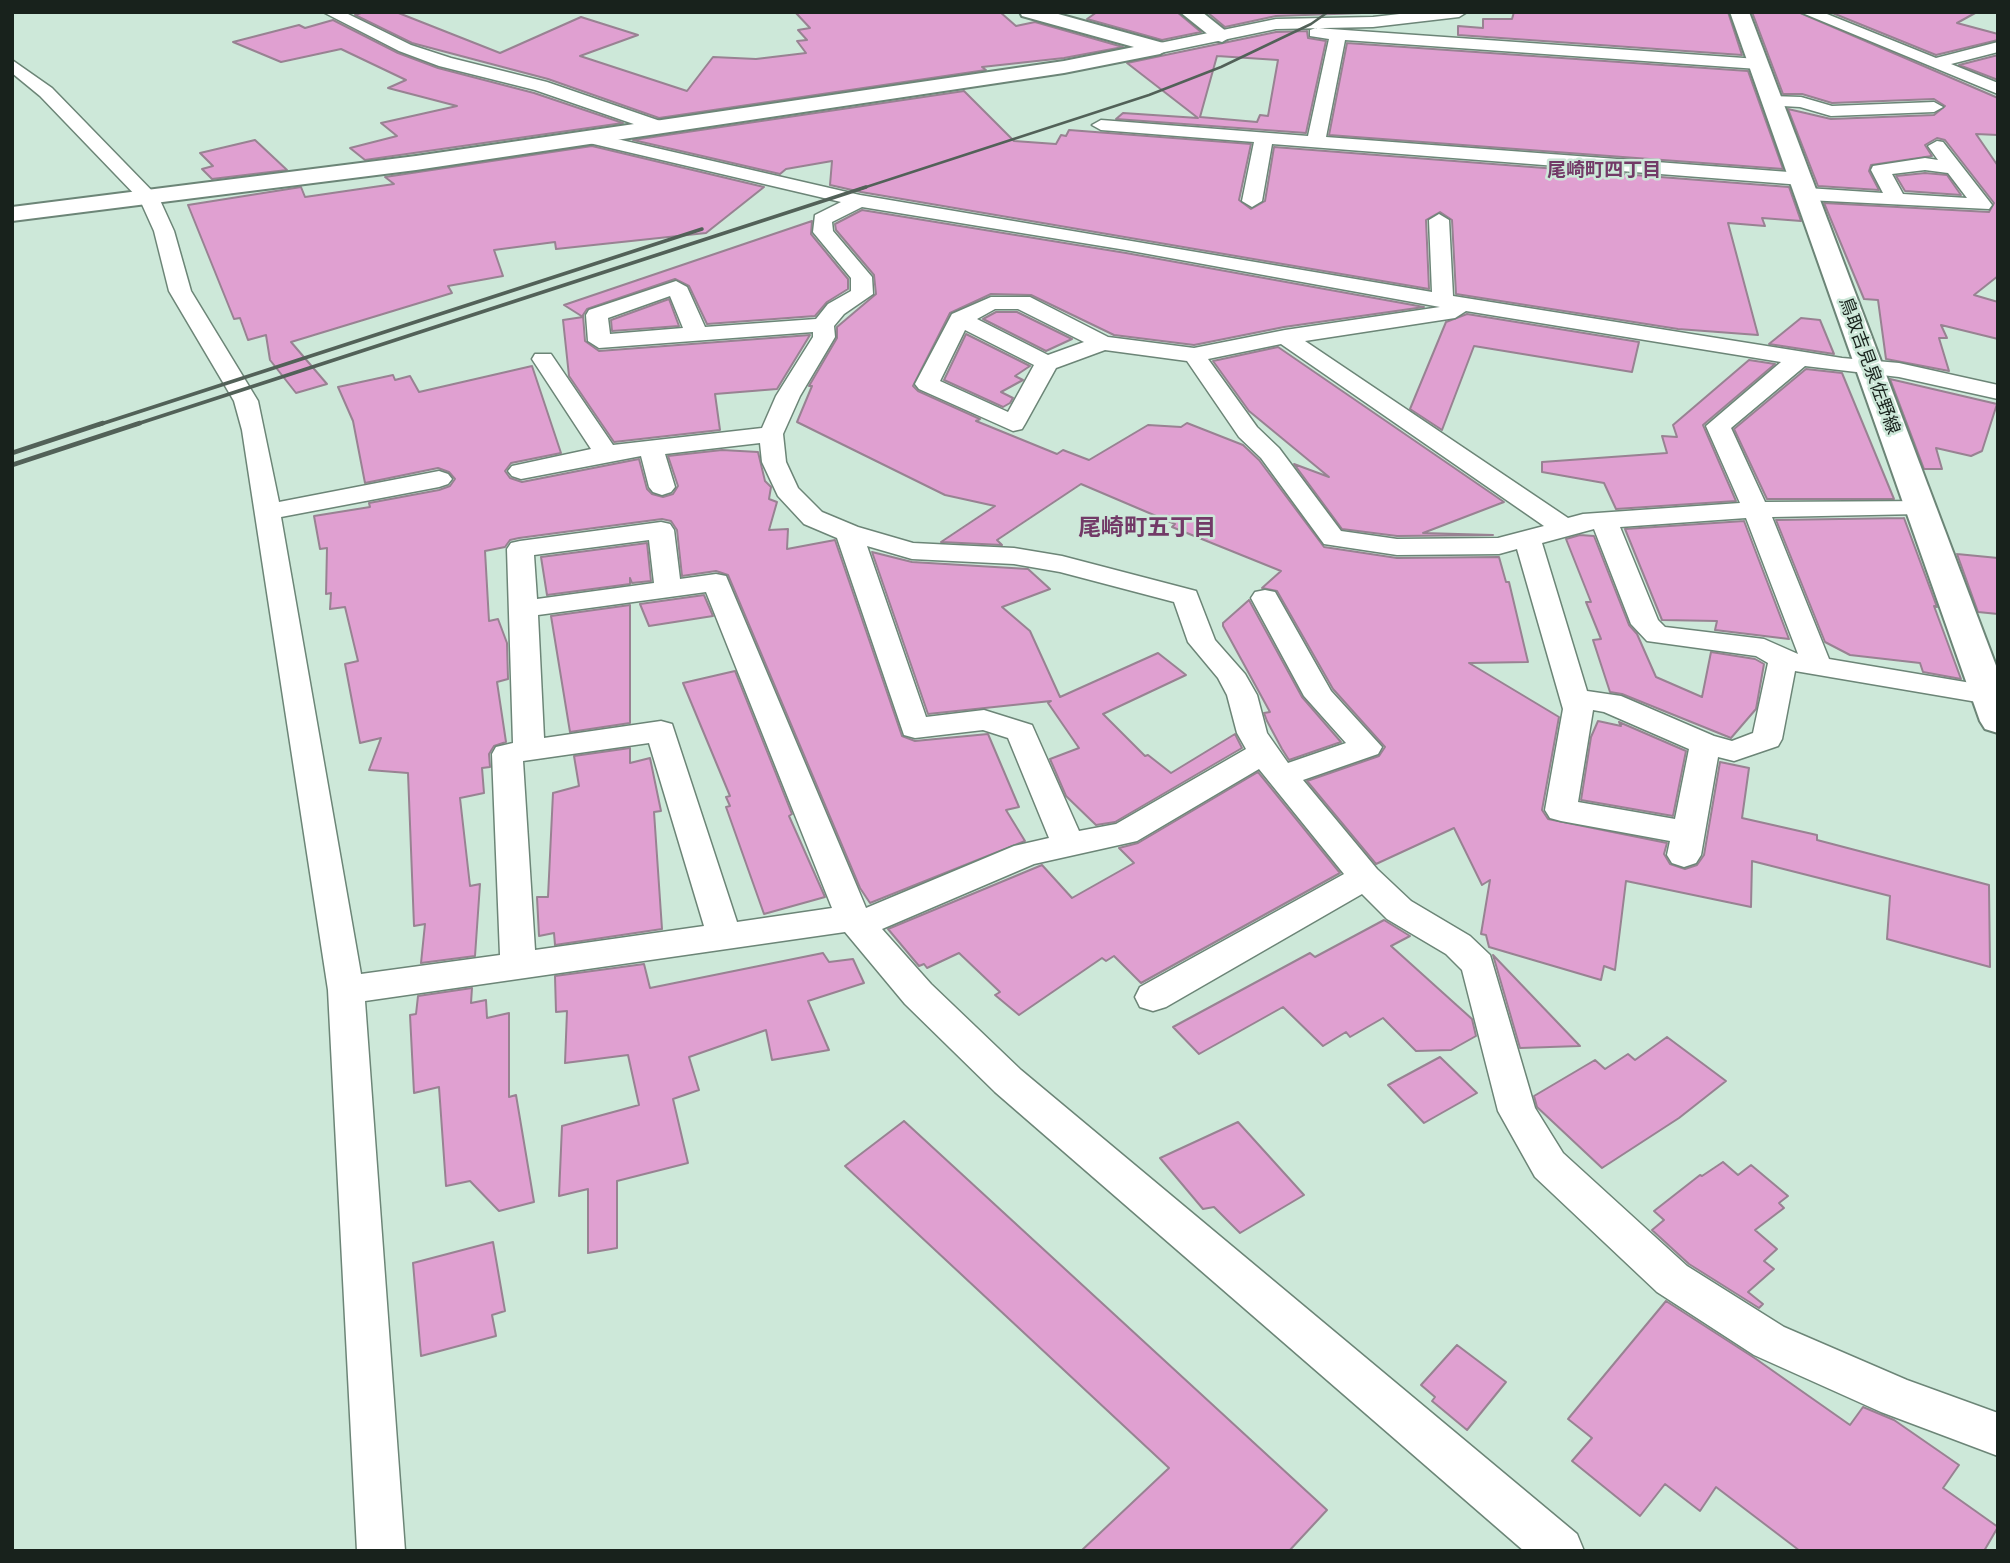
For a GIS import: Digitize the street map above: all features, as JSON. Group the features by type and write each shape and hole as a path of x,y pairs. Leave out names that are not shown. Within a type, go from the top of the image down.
{"street":[{"path":"331,12 405,48 445,62 541,86 660,127"},
{"path":"1029,12 1160,48"},
{"path":"1189,12 1222,36"},
{"path":"12,214 591,138 1064,66 1276,24 1373,22 1459,12"},
{"name":"鳥取吉見泉佐野線","path":"1739,12 1805,186 1868,368 1993,708"},
{"path":"1808,12 1998,89"},
{"path":"1316,33 1758,64"},
{"path":"1316,142 1338,35"},
{"path":"1935,63 1998,47"},
{"path":"12,65 46,92 149,198 163,231 180,291 246,401 267,512 346,990 381,1551"},
{"path":"1771,101 1801,102 1831,111 1934,107"},
{"path":"1101,125 1805,186 1929,204 1982,205 1937,146"},
{"path":"591,138 860,201 1799,359 1899,370 1998,392"},
{"path":"1252,201 1264,138"},
{"path":"1895,198 1881,170 1925,164 1954,168"},
{"path":"860,201 822,219 823,232 861,277 862,295 836,309 823,325 824,337 788,396 771,434 774,462 787,491 813,518 849,533 912,551 1014,556 1062,565 1186,597 1202,642 1230,674 1242,695 1252,733 1273,764 1365,877 1399,910 1458,945 1478,964 1517,1111 1549,1165 1672,1279 1769,1341 1897,1397 1998,1435"},
{"path":"1439,220 1443,301"},
{"path":"1103,343 1047,363 1013,424 928,384 960,319 992,303 1022,302 1103,343 1194,355 1285,337 1480,307"},
{"path":"960,319 1047,363"},
{"path":"697,334 823,325"},
{"path":"1285,337 1564,528"},
{"path":"1194,355 1248,432 1270,453 1333,538 1397,547 1499,546 1583,522 1756,509 1920,506"},
{"path":"543,359 606,453"},
{"path":"1799,359 1718,426 1756,509 1817,666"},
{"path":"522,471 606,453 771,434"},
{"path":"652,448 662,487"},
{"path":"267,512 439,479"},
{"path":"1604,521 1645,624 1657,635 1764,648 1783,660 1993,708"},
{"path":"529,750 520,549 661,530 668,589"},
{"path":"849,533 915,728 984,720 1021,732 1068,843"},
{"path":"1527,538 1578,709 1561,810 1685,844 1705,744"},
{"path":"524,609 716,582 856,922 918,995 1008,1081 1560,1551"},
{"path":"346,990 724,936 856,922 1026,854 1125,833 1273,764 1367,747 1319,696 1265,598"},
{"path":"1575,699 1610,703 1705,744 1734,751 1767,739 1783,660"},
{"path":"518,966 507,754 529,750 661,731 724,936"},
{"path":"1153,997 1365,877"}],"building":[{"path":"364,12 396,12 500,53 581,17 638,35 580,56 687,91 713,57 756,59 806,53 797,41 807,40 798,30 810,28 795,12 1000,12 1016,26 1035,22 1123,47 659,118 548,79 412,43 355,15"},
{"path":"1097,12 1177,12 1201,32 1162,40 1087,19"},
{"path":"1207,12 1391,12 1276,16 1225,27"},
{"path":"1514,12 1728,12 1742,55 1458,35 1458,26 1483,28 1483,19 1512,19"},
{"path":"1752,12 1798,12 1998,98 1998,135 1976,134 1998,166 1998,276 1974,295 1998,302 1998,339 1941,325 1947,338 1939,338 1949,371 1886,359 1878,300 1864,299 1824,203 1989,212 1994,203 1945,140 1937,138 1925,145 1932,156 1871,165 1869,171 1879,190 1818,186 1788,109 1831,119 1934,115 1945,106 1934,99 1832,103 1802,94 1783,94"},
{"path":"1830,12 1977,12 1957,23 1998,34 1998,40 1936,55"},
{"path":"333,20 398,53 438,68 534,93 623,123 365,160 350,148 397,136 381,123 457,106 388,88 406,80 341,49 281,62 233,42 299,25 305,28"},
{"path":"1307,31 1308,38 1326,41 1306,133 1116,119 1123,113 1198,118 1127,63 1276,32","holes":["1217,56 1278,60 1268,116 1260,115 1257,122 1200,117"]},
{"path":"1347,43 1748,71 1783,169 1329,135"},
{"path":"1998,55 1998,80 1959,65"},
{"path":"964,91 1014,141 1056,144 1061,135 1066,136 1069,130 1251,144 1239,200 1251,209 1265,201 1274,147 1789,187 1801,221 1762,218 1765,226 1728,223 1758,335 1678,329 1456,294 1452,220 1440,212 1426,220 1429,289 861,192 830,185 832,161 786,169 780,174 633,140"},
{"path":"255,140 287,170 212,179 202,169 213,166 200,153"},
{"path":"592,146 764,187 706,233 556,249 555,242 494,250 503,276 448,286 452,293 291,342 327,384 296,393 270,360 266,335 248,340 240,318 234,319 188,205 301,187 305,197 394,184 385,177"},
{"path":"1925,173 1947,175 1961,195 1905,191 1896,176"},
{"path":"862,210 1126,253 1424,307 1284,327 1194,345 1114,335 1031,295 991,294 950,313 913,386 918,391 980,419 976,421 1057,454 1063,450 1089,460 1148,425 1181,427 1187,423 1243,445 1259,460 1324,547 1397,558 1499,557 1506,582 1509,582 1528,662 1469,663 1559,717 1542,810 1548,819 1667,843 1664,854 1670,864 1685,869 1697,865 1704,855 1720,762 1749,768 1742,818 1817,835 1817,840 1989,885 1990,967 1887,939 1890,896 1752,861 1751,907 1626,881 1615,970 1604,966 1601,980 1489,947 1486,935 1481,934 1490,880 1482,885 1454,828 1376,864 1307,781 1379,756 1385,747 1333,689 1277,591 1262,588 1281,571 1172,527 1175,524 1081,484 997,540 1002,545 941,542 995,506 945,495 797,422 812,386 809,386 837,338 837,327 876,294 874,275 836,230 835,224"},
{"path":"812,221 811,234 848,279 848,289 827,302 815,316 707,324 689,286 675,279 587,309 583,315 585,341 599,351 810,335 777,389 715,394 720,430 614,442 569,376 563,320 583,317 564,305"},
{"path":"669,299 679,326 612,331 611,320"},
{"path":"996,312 1017,312 1072,339 1046,351 983,319"},
{"path":"1467,314 1639,342 1632,372 1474,346 1442,430 1410,409 1446,322"},
{"path":"1801,318 1820,320 1834,354 1769,344"},
{"path":"966,334 1030,366 1015,376 1023,380 1001,392 1013,398 1003,407 944,380"},
{"path":"1278,347 1504,502 1423,533 1493,535 1397,536 1342,529 1294,464 1329,477 1249,411 1213,361"},
{"path":"1749,360 1775,364 1703,425 1736,501 1616,509 1604,483 1542,472 1542,462 1667,453 1662,436 1677,437 1673,425"},
{"path":"532,366 561,453 511,463 505,471 510,478 522,482 639,459 647,489 652,494 663,497 673,494 678,486 668,456 722,450 758,452 765,481 771,487 769,499 777,502 769,530 788,529 787,549 835,540 902,736 915,741 988,734 1019,807 1006,810 1025,841 870,903 860,888 728,575 716,571 682,576 677,530 671,521 662,519 519,538 510,540 505,547 485,551 489,621 498,619 507,643 508,679 497,682 506,742 494,746 489,754 490,767 482,768 484,793 460,798 470,886 480,884 475,956 421,963 425,924 414,926 408,773 369,770 381,738 360,743 345,664 358,661 345,607 330,609 331,593 326,594 327,548 320,549 314,516 370,507 369,503 439,490 450,486 455,479 449,472 438,468 365,483 353,421 338,387 393,375 395,380 410,376 419,392"},
{"path":"1806,369 1842,373 1894,499 1767,499 1734,429"},
{"path":"1890,379 1997,404 1982,451 1971,456 1936,448 1942,469 1924,469"},
{"path":"1904,518 1961,679 1923,672 1920,663 1850,655 1825,642 1776,520"},
{"path":"1744,521 1789,639 1715,630 1717,621 1662,620 1625,529"},
{"path":"1580,535 1594,536 1629,625 1637,634 1656,677 1702,697 1711,652 1755,659 1764,664 1756,709 1731,738 1622,694 1610,692 1593,640 1601,639 1586,602 1591,602 1566,539"},
{"path":"647,543 651,581 632,583 630,578 630,584 547,595 541,557"},
{"path":"872,552 912,562 1028,569 1050,589 1002,607 1030,631 1060,697 1158,653 1186,675 1103,714 1145,756 1148,755 1171,773 1235,734 1242,748 1115,822 1096,825 1066,796 1050,759 1079,748 1048,703 1051,701 928,714"},
{"path":"1957,554 1998,558 1998,614 1978,612"},
{"path":"704,595 713,616 649,626 640,604"},
{"path":"1249,600 1302,697 1341,742 1289,760 1267,721 1264,713 1270,712 1223,626 1223,623"},
{"path":"630,605 630,723 570,732 551,616"},
{"path":"735,671 792,814 789,816 825,897 764,914 726,807 730,806 726,797 730,796 683,683"},
{"path":"1598,721 1621,726 1619,722 1686,751 1673,816 1581,800 1591,737"},
{"path":"630,748 630,763 650,758 661,811 654,812 662,929 555,945 554,933 539,936 537,897 548,897 553,793 579,786 574,756"},
{"path":"1258,772 1340,873 1141,983 1114,956 1106,961 1102,958 1019,1015 995,995 1000,992 959,953 927,968 924,964 919,966 888,929 1042,865 1072,898 1134,863 1119,848 1138,843"},
{"path":"1384,920 1410,936 1391,946 1472,1019 1476,1036 1451,1050 1416,1051 1383,1018 1350,1037 1346,1032 1323,1046 1283,1007 1199,1054 1173,1027 1310,953 1315,957"},
{"path":"823,953 829,962 853,959 864,983 808,1001 829,1050 772,1060 766,1030 689,1057 699,1090 673,1099 688,1163 617,1181 617,1248 588,1253 588,1189 559,1196 562,1126 639,1105 628,1055 565,1063 567,1011 556,1012 555,976 644,964 650,988"},
{"path":"1493,955 1580,1046 1520,1048"},
{"path":"472,988 471,1003 486,1000 487,1018 509,1013 509,1097 516,1095 534,1202 499,1211 470,1181 446,1186 439,1087 414,1093 410,1015 416,1014 418,996"},
{"path":"1667,1037 1726,1081 1679,1118 1602,1168 1537,1107 1534,1096 1595,1060 1605,1069 1628,1054 1635,1060"},
{"path":"1440,1057 1477,1093 1424,1123 1388,1085"},
{"path":"904,1121 1327,1510 1289,1551 1081,1551 1169,1468 845,1166"},
{"path":"1238,1122 1304,1195 1240,1233 1214,1207 1203,1209 1160,1158"},
{"path":"1723,1162 1738,1175 1751,1165 1788,1196 1779,1203 1784,1208 1755,1230 1777,1249 1764,1261 1774,1269 1748,1292 1763,1304 1759,1308 1689,1264 1652,1230 1664,1220 1654,1211 1700,1175"},
{"path":"493,1242 505,1311 492,1315 496,1336 421,1356 413,1263"},
{"path":"1666,1301 1756,1359 1850,1425 1863,1407 1894,1420 1959,1465 1943,1488 1998,1527 1984,1551 1800,1551 1716,1487 1700,1511 1665,1484 1640,1516 1572,1461 1592,1438 1568,1419"},
{"path":"1457,1345 1506,1382 1467,1430 1432,1401 1435,1397 1421,1385"}],"railway":[{"path":"860,189 1149,95 1221,67 1311,24 1328,12"},
{"path":"134,425 866,187"},
{"path":"98,425 702,229"},
{"path":"12,453 103,423"},
{"path":"12,465 140,423"}],"district":[{"name":"尾崎町四丁目","path":"1604,171"},
{"name":"尾崎町五丁目","path":"1147,528"}]}
